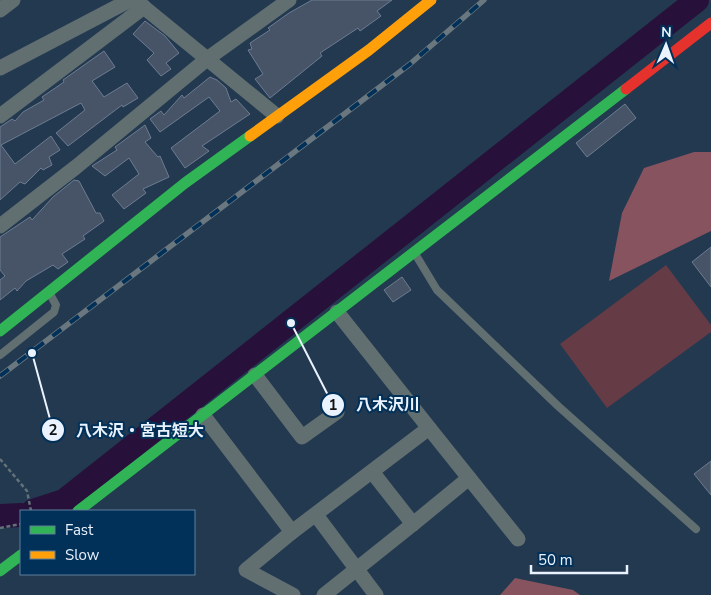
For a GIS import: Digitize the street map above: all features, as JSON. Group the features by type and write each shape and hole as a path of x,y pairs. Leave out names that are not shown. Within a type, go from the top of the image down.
{"street":[{"path":"0,10 13,0"},
{"path":"0,68 130,0"},
{"path":"0,226 76,167 207,59 289,0"},
{"path":"0,331 185,183 369,50 431,0"},
{"path":"0,116 140,4 277,116"},
{"path":"79,510 711,23"},
{"path":"337,312 518,539"},
{"path":"255,375 302,437 337,412"},
{"path":"203,415 292,532"},
{"path":"293,595 246,570 292,532 373,473 429,428"},
{"path":"373,473 413,524"},
{"path":"324,595 469,478"},
{"path":"316,515 376,595"},
{"path":"0,571 20,556"}],"lane":[{"path":"414,252 436,290 558,406 696,529"},
{"path":"0,355 54,312 56,305 49,292"}],"path":[{"path":"0,460 27,491 31,510"},
{"path":"0,528 20,524"}],"shaded area":[{"path":"694,152 711,152 711,231 609,281 622,213 644,168"},
{"path":"666,265 711,325 711,332 607,408 560,344"},
{"path":"515,578 573,590 580,595 500,595"}],"building":[{"path":"312,0 392,0 377,11 381,16 360,31 358,28 320,53 322,56 270,98 255,79 263,74 248,50 252,49 250,43 270,30 268,28 289,13"},
{"path":"145,21 165,36 179,53 166,63 171,69 161,76 147,60 154,53 133,34"},
{"path":"104,51 115,67 92,81 104,97 127,83 138,98 123,107 122,105 68,146 56,133 85,110 81,103 1,145 15,164 51,136 60,150 49,157 52,165 43,170 41,168 25,184 20,182 0,200 0,127 12,119 15,121 23,112 44,100 42,97"},
{"path":"210,77 226,88 231,102 236,99 250,114 202,146 209,151 185,168 171,148 220,111 209,97 160,132 150,119 161,111 164,115 182,95 184,98"},
{"path":"625,104 636,118 587,157 576,143"},
{"path":"145,125 151,138 145,142 158,157 160,156 169,177 143,189 146,193 124,209 112,195 139,174 129,158 105,176 92,166 117,150 115,147"},
{"path":"74,180 79,181 96,213 100,213 104,221 83,236 85,239 62,254 68,262 58,269 53,265 26,281 17,291 15,288 0,300 0,280 5,276 0,270 0,237 30,217 32,220 53,197"},
{"path":"711,247 711,287 692,262"},
{"path":"402,277 411,290 393,302 384,290"},
{"path":"711,461 711,495 694,474"}],"waterway":[{"path":"36,510 64,501 697,0"},
{"path":"0,516 20,515"}],"railway":[{"path":"0,376 410,64 484,0"}],"traffic: fast":[{"path":"79,510 626,89"},
{"path":"0,331 185,183 250,136"},
{"path":"0,571 20,556"}],"traffic: slow":[{"path":"250,136 369,50 431,0"}],"traffic: jam":[{"path":"626,89 711,23"}],"place":[{"name":"八木沢川","path":"291,323"},
{"name":"八木沢・宮古短大","path":"32,353"}]}
